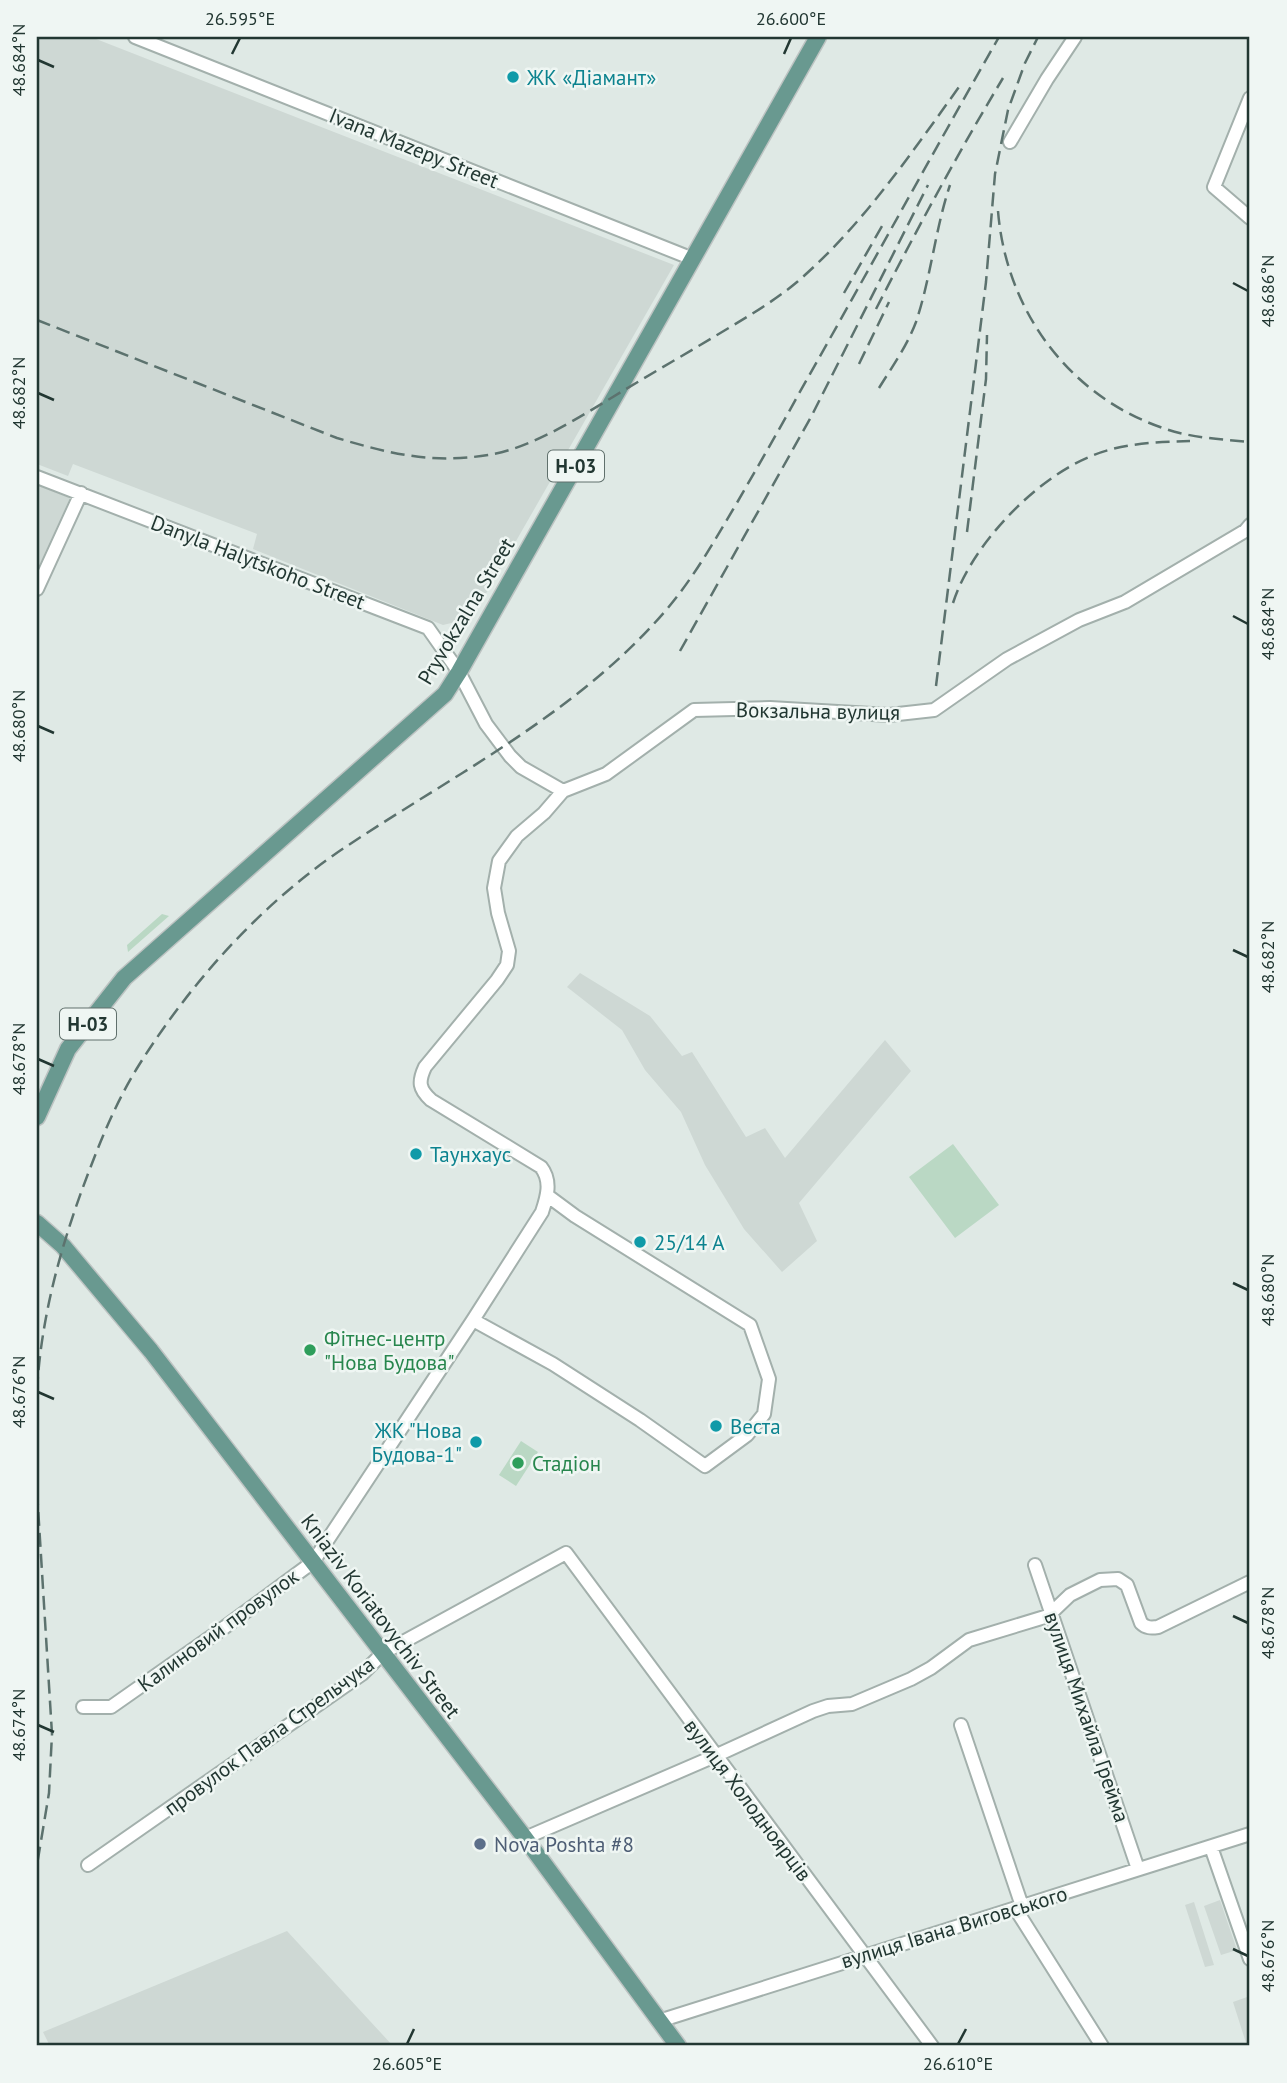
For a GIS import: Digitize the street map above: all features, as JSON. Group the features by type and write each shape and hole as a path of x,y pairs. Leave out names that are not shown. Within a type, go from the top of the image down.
{"main road":[{"name":"Pryvokzalna Street","path":"37,1117 68,1049 124,978 445,694 818,37"},
{"name":"Kniaziv Koriatovychiv Street","path":"37,1223 63,1246 151,1351 525,1838 678,2046"}],"street":[{"name":"Ivana Mazepy Street","path":"135,37 693,259"},
{"path":"1010,142 1075,37"},
{"path":"1250,98 1214,187 1250,218"},
{"name":"Danyla Halytskoho Street","path":"37,477 428,628 459,672"},
{"path":"37,589 80,493"},
{"name":"Вокзальна вулиця","path":"563,791 606,774 694,710 770,708 889,715 934,710 1007,659 1079,620 1125,602 1250,525"},
{"path":"459,672 486,724 510,756 521,767 563,791 544,813 517,836 499,861 494,888 509,951 507,965 425,1067 419,1080 422,1091 431,1100 541,1167 546,1174 548,1196 575,1216 750,1325 769,1380 765,1414 747,1435 705,1466 553,1364 474,1320"},
{"name":"Калиновий провулок","path":"83,1707 111,1707 313,1562 474,1320 542,1212 548,1196"},
{"name":"провулок Павла Стрельчука","path":"88,1866 362,1674 383,1653 566,1553"},
{"name":"вулиця Холодноярців","path":"566,1553 932,2046"},
{"name":"вулиця Михайла Грейма","path":"1035,1566 1138,1870"},
{"path":"525,1838 715,1756 813,1710 852,1704 911,1679 969,1640 1048,1616 1062,1600 1100,1580 1123,1581 1130,1590 1141,1623 1155,1628 1250,1582"},
{"path":"961,1725 1019,1907 1102,2046"},
{"name":"вулиця Івана Виговського","path":"659,2021 1250,1834"},
{"path":"1211,1847 1250,1959"}],"shaded area":[{"path":"37,37 91,37 674,265 472,618 443,625 253,549 257,534 73,464 68,476 37,464"},
{"path":"37,485 70,498 37,570"},
{"path":"580,973 650,1016 682,1056 692,1052 746,1137 765,1128 785,1158 885,1040 911,1071 799,1203 817,1241 782,1272 744,1229 705,1165 681,1112 645,1070 622,1030 567,987"},
{"path":"1220,1900 1237,1950 1221,1955 1204,1906"},
{"path":"1194,1902 1214,1965 1205,1967 1185,1905"},
{"path":"287,1931 393,2046 50,2046 43,2032"},
{"path":"1250,1996 1250,2046 1247,2046 1233,2002"}],"green space":[{"path":"162,914 169,916 128,952 127,945"},
{"path":"953,1144 999,1205 955,1238 909,1177"},
{"name":"Стадіон","path":"521,1441 538,1452 516,1486 499,1475"}],"railway":[{"path":"37,1391 48,1305 71,1221 112,1115 159,1034 230,946 285,893 344,848 472,767 555,710 632,646 667,609 696,570 738,501 999,37"},
{"path":"936,686 986,282 995,174 1008,110 1025,63 1038,37"},
{"path":"876,309 1003,78"},
{"path":"37,320 357,444 430,458 468,458 505,451 577,419 788,290 820,261 863,214 959,87"},
{"path":"680,651 811,417 928,185"},
{"path":"879,388 904,348 916,322 950,185"},
{"path":"998,211 1003,247 1028,314 1047,343 1070,370 1097,393 1127,412 1160,427 1193,436 1250,442"},
{"path":"844,293 882,226"},
{"path":"859,364 889,302"},
{"path":"967,532 986,379 987,335"},
{"path":"953,603 974,559 989,538 1007,517 1047,481 1101,452 1126,446 1190,441"},
{"path":"37,1491 52,1734 49,1793 37,1865"}],"place":[{"name":"ЖК «Діамант»","path":"513,77"},
{"name":"Таунхаус","path":"416,1154"},
{"name":"25/14 А","path":"640,1242"},
{"name":"Фітнес-центр \"Нова Будова\"","path":"310,1350"},
{"name":"Веста","path":"716,1426"},
{"name":"ЖК \"Нова Будова-1\"","path":"476,1442"},
{"name":"Стадіон","path":"518,1463"},
{"name":"Nova Poshta #8","path":"480,1844"}]}
